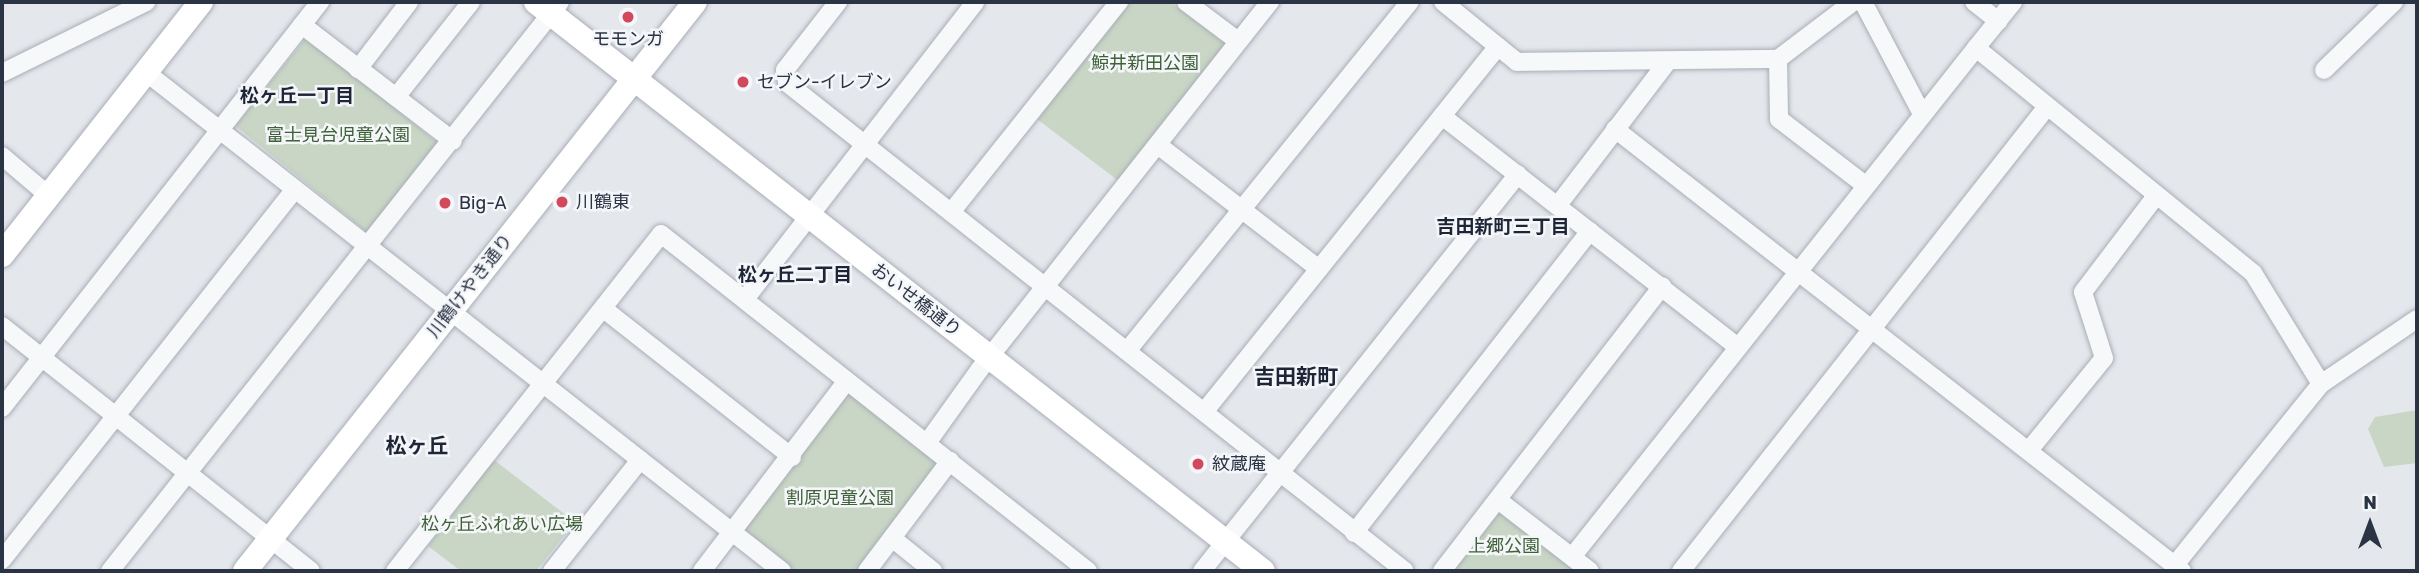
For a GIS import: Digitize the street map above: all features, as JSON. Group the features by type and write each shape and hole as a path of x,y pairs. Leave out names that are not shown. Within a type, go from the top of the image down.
{"street":[{"path":"2,74 146,2"},
{"path":"2,255 201,2"},
{"path":"2,408 320,2"},
{"path":"358,69 409,2"},
{"path":"396,97 471,2"},
{"name":"川鶴けやき通り","path":"245,571 695,2"},
{"path":"838,2 785,70 787,83 1405,571"},
{"path":"745,299 863,141 975,2"},
{"path":"951,211 1119,2"},
{"path":"1186,2 1238,41"},
{"path":"927,443 989,357 1270,2"},
{"path":"1127,351 1410,2"},
{"path":"1443,2 1517,62 1778,59 1853,2"},
{"path":"1863,2 1922,114"},
{"path":"1975,2 1998,21"},
{"path":"1572,557 1795,271 2013,2"},
{"path":"2324,70 2394,2"},
{"path":"110,571 453,141 549,6"},
{"name":"おいせ橋通り","path":"549,6 808,214 1263,571"},
{"path":"302,25 453,141"},
{"path":"1204,412 1498,46"},
{"path":"1976,48 2046,108 2253,273 2321,384"},
{"path":"1778,59 1779,119 1865,185"},
{"path":"1558,205 1668,61"},
{"path":"147,73 448,313 545,384 782,571"},
{"path":"1681,571 2046,108"},
{"path":"1442,116 1736,346"},
{"path":"1615,130 2030,449 2178,568 2321,384 2417,319"},
{"path":"1158,145 1319,269"},
{"path":"2,156 48,195"},
{"path":"1202,571 1518,174"},
{"path":"2,560 293,190"},
{"path":"2030,449 2104,358 2082,292 2156,196"},
{"path":"1354,533 1590,230"},
{"path":"395,571 605,310 661,234 1088,571"},
{"path":"1442,571 1662,286"},
{"path":"605,310 792,457"},
{"path":"2,326 312,571"},
{"path":"702,571 792,457 847,381"},
{"path":"552,571 640,460"},
{"path":"871,569 950,461"},
{"path":"1498,500 1590,571"},
{"path":"892,538 933,571"}],"green space":[{"name":"鯨井新田公園","path":"1127,2 1170,2 1226,44 1120,182 1037,119"},
{"name":"富士見台児童公園","path":"307,37 439,144 367,233 235,126"},
{"name":"割原児童公園","path":"848,389 941,463 859,571 788,571 739,533"},
{"path":"2417,410 2417,463 2384,467 2368,429 2375,417"},
{"name":"松ヶ丘ふれあい広場","path":"494,460 575,522 536,571 461,571 428,546"},
{"name":"上郷公園","path":"1499,512 1576,571 1453,571"}],"place":[{"name":"モモンガ","path":"628,17"},
{"name":"セブン-イレブン","path":"743,82"},
{"name":"川鶴東","path":"562,202"},
{"name":"Big-A","path":"445,203"},
{"name":"紋蔵庵","path":"1198,464"}],"district":[{"name":"松ヶ丘一丁目","path":"297,96"},
{"name":"吉田新町三丁目","path":"1503,227"},
{"name":"松ヶ丘二丁目","path":"795,275"},
{"name":"吉田新町","path":"1296,377"},
{"name":"松ヶ丘","path":"417,446"}]}
